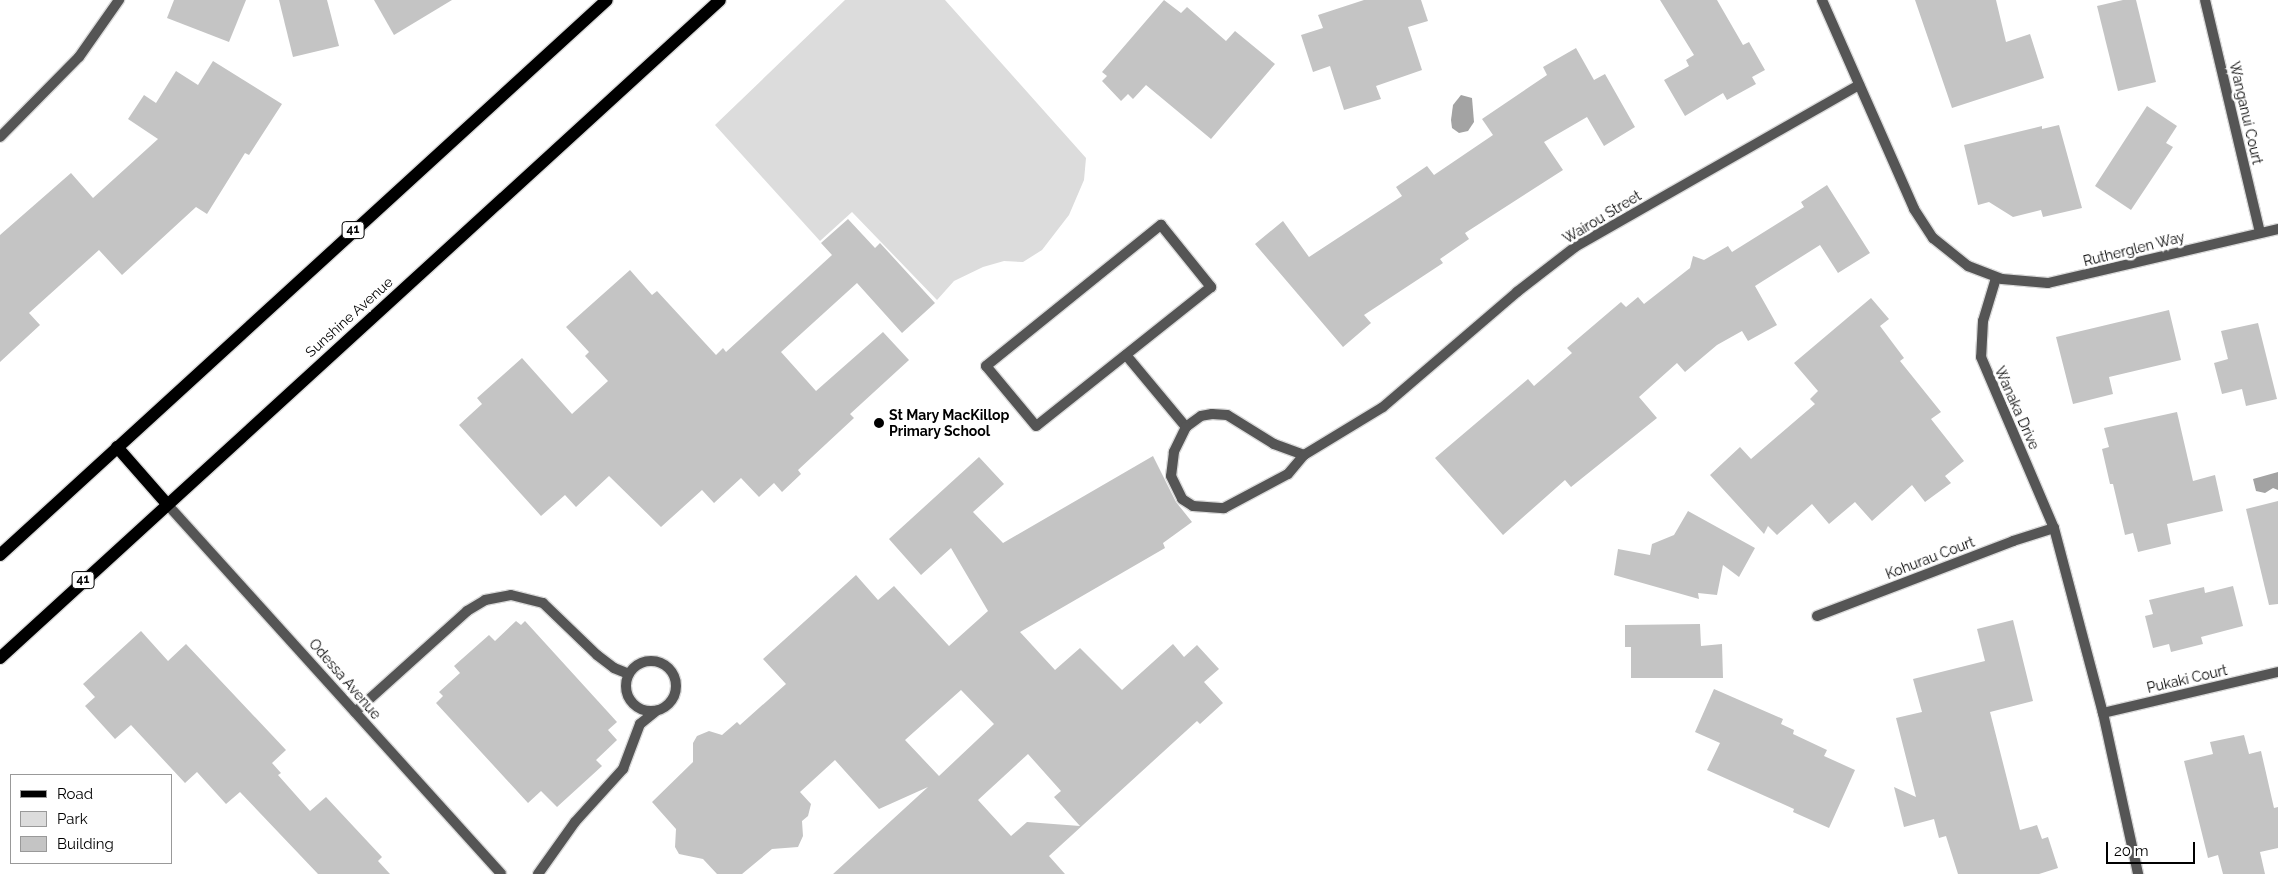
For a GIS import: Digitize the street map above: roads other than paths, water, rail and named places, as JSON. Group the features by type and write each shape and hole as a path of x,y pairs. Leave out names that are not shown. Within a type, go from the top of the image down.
{"main road":[{"path":"590,15 602,0"},
{"name":"41","path":"0,555 607,0"},
{"name":"Sunshine Avenue","path":"0,658 720,0"},
{"path":"117,447 167,504"}],"street":[{"path":"0,137 79,57 119,0"},
{"path":"1822,0 1923,224 1958,260 1996,278"},
{"name":"Wanganui Court","path":"2205,0 2260,233"},
{"name":"Wairou Street","path":"1186,427 1174,452 1171,476 1182,499 1193,506 1224,508 1288,474 1304,455 1383,407 1517,292 1575,247 1859,85"},
{"path":"1161,225 1212,287 1126,355 1036,426 986,366 1161,225"},
{"name":"Rutherglen Way","path":"1996,278 2048,283 2278,229"},
{"name":"Wanaka Drive","path":"1996,278 1983,322 1981,357 2054,528 2103,713 2138,874"},
{"path":"1126,355 1186,427 1201,416 1227,416 1274,444 1304,455"},
{"name":"Odessa Avenue","path":"167,504 501,874"},
{"name":"Kohurau Court","path":"1817,616 2013,540 2054,528"},
{"path":"356,712 467,611 485,600 512,595 543,602 597,655 614,668 630,674"},
{"path":"538,874 575,822 623,769 637,728 656,711 670,703 675,696 676,680 672,672 666,666 650,661 642,663 630,674 626,689 634,704 648,712 656,711"},
{"name":"Pukaki Court","path":"2103,713 2278,672"}],"place":[{"name":"St Mary MacKillop Primary School","path":"879,423"}]}
